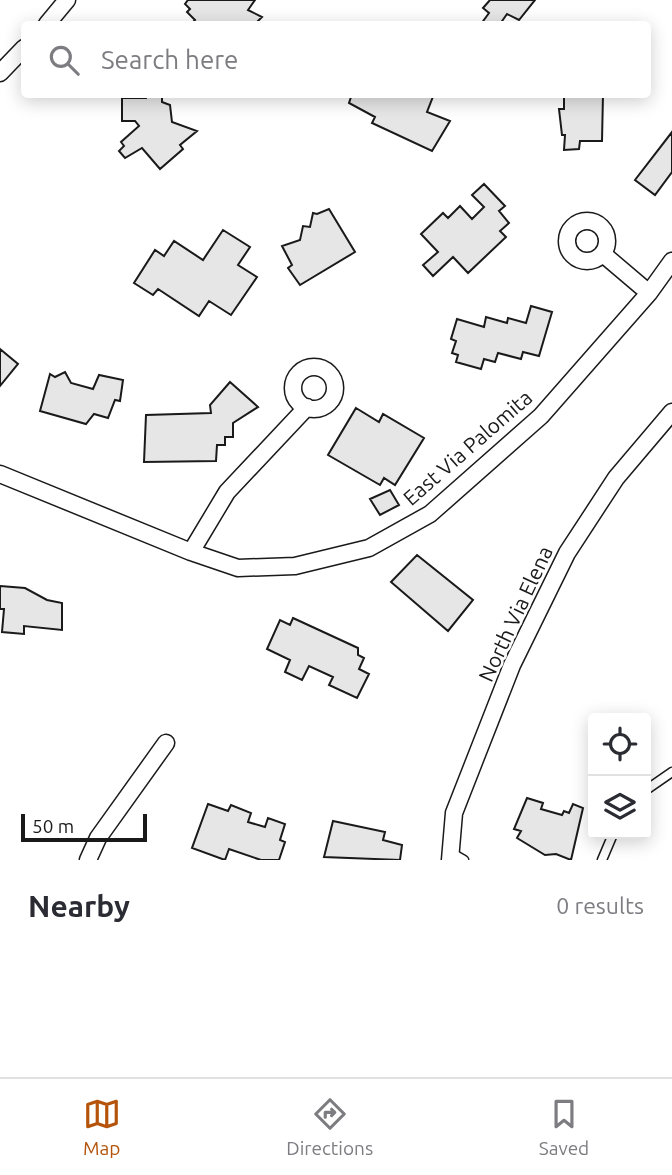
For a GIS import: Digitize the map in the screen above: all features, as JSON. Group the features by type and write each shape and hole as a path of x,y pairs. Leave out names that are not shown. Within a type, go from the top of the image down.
{"street":[{"path":"50,21 67,0"},
{"path":"0,74 21,51"},
{"path":"603,254 649,293"},
{"name":"East Via Palomita","path":"0,474 191,552 238,568 295,566 369,548 430,514 541,416 649,293 672,261"},
{"path":"191,552 227,492 307,407"},
{"name":"North Via Elena","path":"455,857 454,813 512,665 567,554 616,478 672,412"},
{"path":"89,860 98,838 166,743"}],"lane":[{"path":"651,787 672,772"},
{"path":"602,860 611,839"}],"building":[{"path":"188,0 255,0 248,10 262,17 258,21 194,21 185,4"},
{"path":"490,0 535,0 519,20 507,14 502,21 483,21 489,13 483,8"},
{"path":"122,98 162,98 162,102 170,105 172,122 197,131 180,145 183,149 160,169 142,148 125,158 119,151 124,146 121,142 139,126 135,121 122,121"},
{"path":"351,98 432,98 427,112 450,121 432,151 372,123 375,117 349,103"},
{"path":"564,98 603,98 602,141 580,141 579,149 564,150 565,135 562,135 559,109 564,109"},
{"path":"672,132 672,172 655,195 635,180"},
{"path":"484,184 505,206 499,211 509,223 500,231 506,237 468,273 453,257 433,276 423,265 438,252 421,234 443,213 448,218 460,206 472,219 484,207 472,195"},
{"path":"329,209 355,252 300,285 288,268 292,265 282,246 300,240 303,226 310,227 313,213"},
{"path":"223,230 250,247 238,265 257,277 231,315 209,301 199,316 158,289 153,295 134,283 155,250 164,256 174,241 203,260"},
{"path":"531,306 552,312 539,356 523,352 521,359 498,353 495,362 484,359 481,369 456,362 458,355 452,353 456,341 451,339 457,319 484,327 486,317 507,323 508,318 526,323"},
{"path":"0,349 18,364 0,386"},
{"path":"65,372 71,383 93,389 99,375 123,380 120,401 115,400 108,418 94,414 86,424 40,411 50,374 55,377"},
{"path":"230,382 258,407 233,423 233,437 225,437 225,445 217,445 216,461 144,462 146,415 211,413 210,405"},
{"path":"356,408 379,422 383,414 424,438 395,485 384,478 380,485 328,455"},
{"path":"390,490 399,505 380,515 370,499"},
{"path":"417,555 473,600 448,631 391,582"},
{"path":"0,586 25,588 47,600 62,603 62,630 24,626 24,634 2,632 4,609 0,609"},
{"path":"293,618 358,648 358,655 364,658 359,669 369,674 357,698 329,685 333,677 309,666 302,680 285,672 290,660 267,649 280,620 290,625"},
{"path":"527,798 543,803 541,809 562,815 564,811 569,813 573,804 583,808 571,860 556,854 545,855 517,838 521,831 514,829"},
{"path":"208,804 228,811 231,805 251,813 248,822 265,827 268,818 285,824 280,840 285,842 279,860 261,860 229,849 225,860 192,848"},
{"path":"333,821 385,832 383,840 402,845 400,860 324,857"}]}
